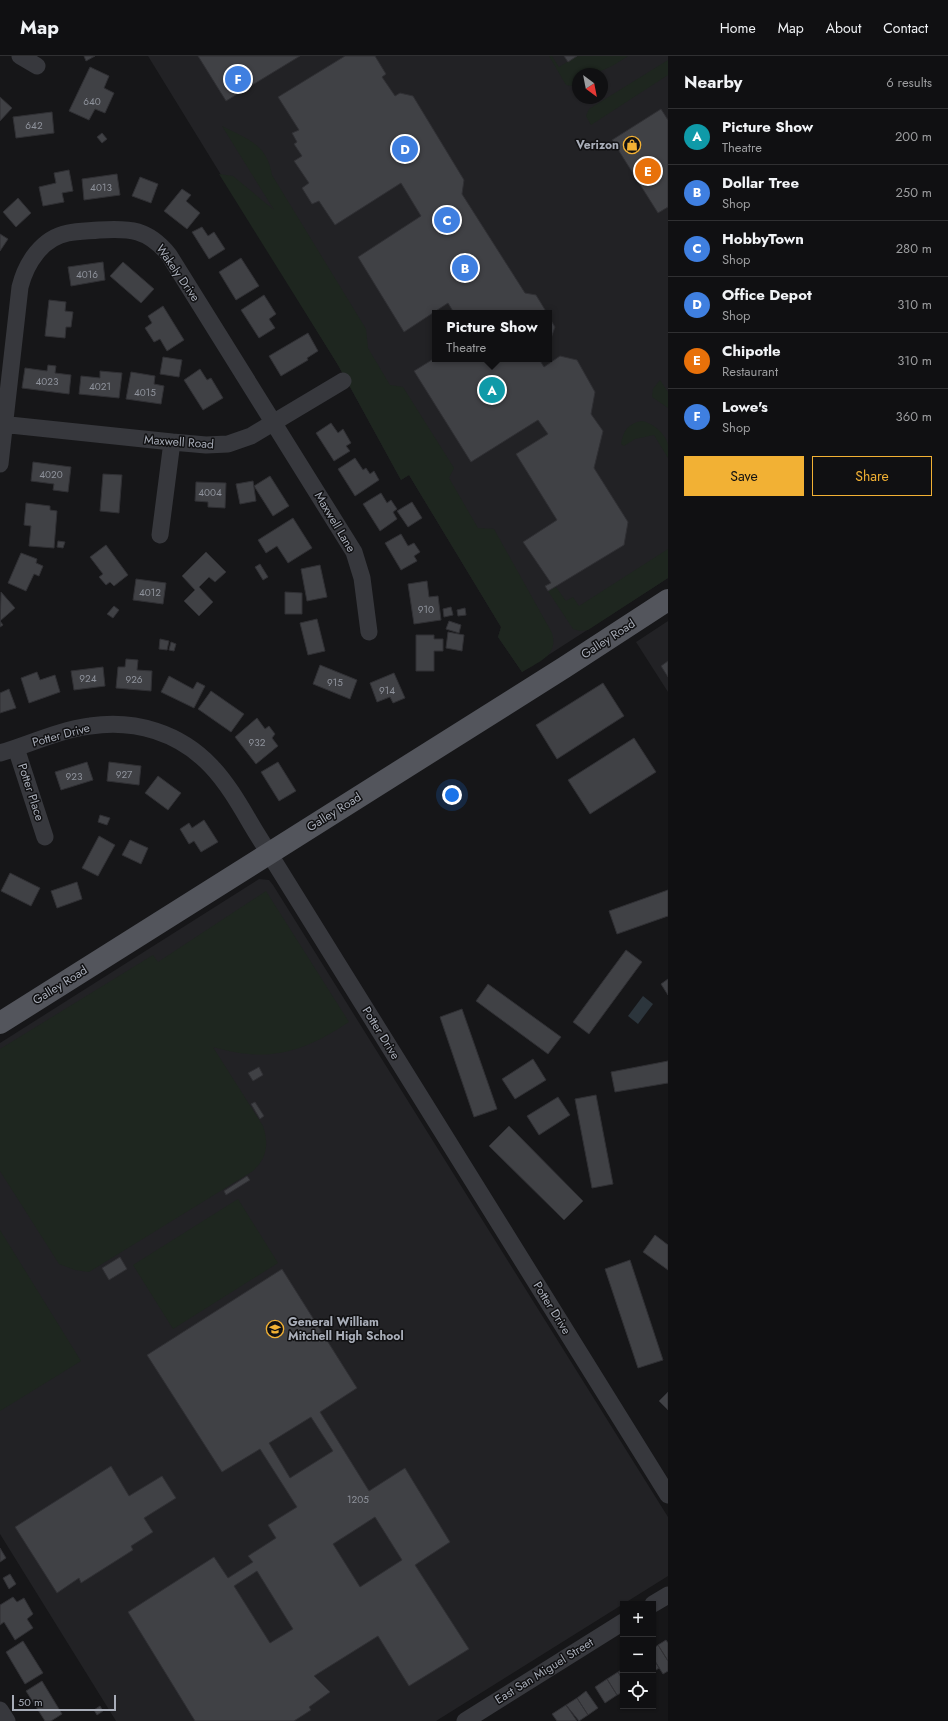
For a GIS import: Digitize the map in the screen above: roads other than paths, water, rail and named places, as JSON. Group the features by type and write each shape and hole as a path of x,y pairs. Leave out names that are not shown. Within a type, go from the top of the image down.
{"main road":[{"name":"Galley Road","path":"0,1023 668,600"}],"street":[{"path":"20,56 38,66"},
{"name":"Wakely Drive","path":"0,464 2,424 20,286 24,272 29,262 47,243 68,233 122,228 135,230 160,244 169,255 274,422"},
{"name":"Maxwell Road","path":"2,424 172,442 206,445 228,444 251,436 343,381"},
{"name":"Maxwell Lane","path":"274,422 354,552 362,578 369,632"},
{"path":"160,535 172,442"},
{"name":"Potter Drive","path":"8,750 70,730 90,726 110,724 137,726 174,738 188,745 221,777 668,1495"},
{"name":"Potter Place","path":"8,750 45,837"},
{"path":"656,1602 668,1595"},
{"name":"East San Miguel Street","path":"465,1721 620,1624"},
{"path":"0,1710 7,1721"}],"place":[{"name":"Lowe's","path":"238,79"},
{"name":"Verizon","path":"632,145"},
{"name":"Office Depot","path":"405,149"},
{"name":"Chipotle","path":"648,171"},
{"name":"HobbyTown","path":"447,220"},
{"name":"Dollar Tree","path":"465,268"},
{"name":"Picture Show","path":"492,390"},
{"name":"General William Mitchell High School","path":"275,1329"}]}
